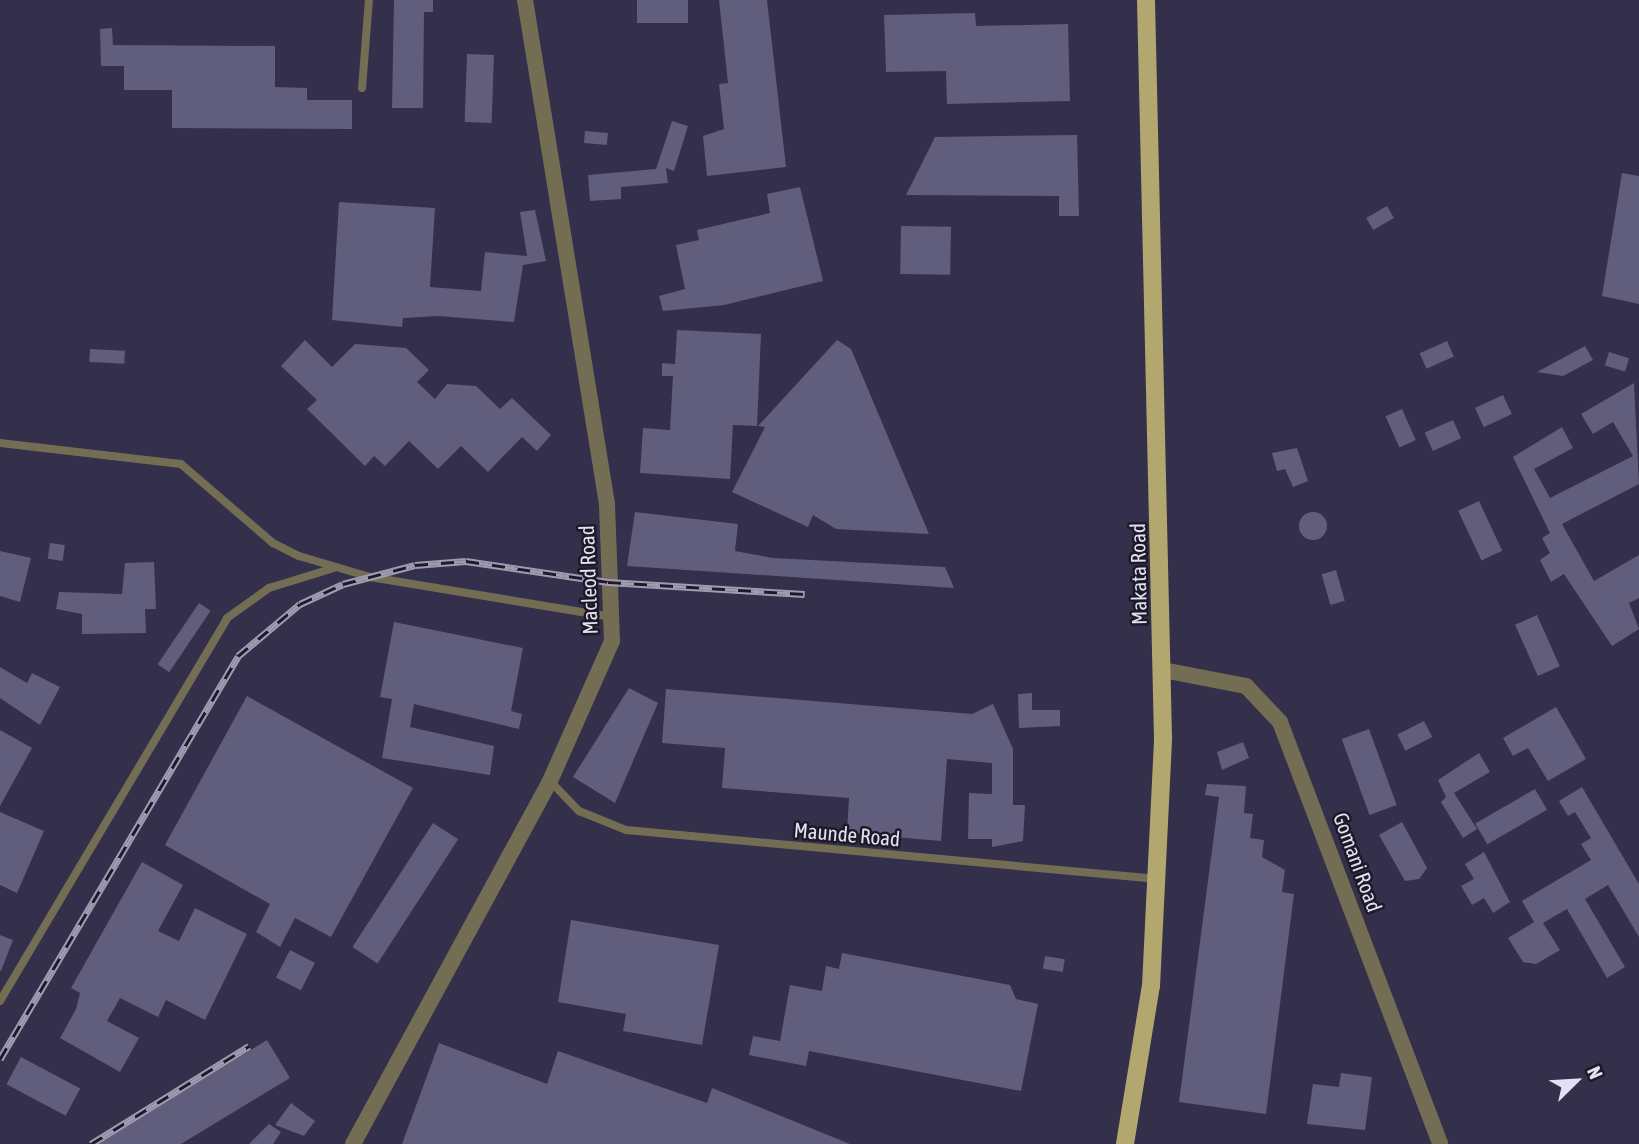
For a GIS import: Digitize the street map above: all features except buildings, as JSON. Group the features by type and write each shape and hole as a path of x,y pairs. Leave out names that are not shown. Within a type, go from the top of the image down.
{"main road":[{"name":"Makata Road","path":"1125,1144 1151,986 1158,879 1163,670 1146,0"}],"street":[{"name":"Macleod Road","path":"353,1144 550,781 612,641 615,617 607,504 526,0"},
{"name":"Gomani Road","path":"1163,670 1246,686 1280,722 1440,1144"}],"lane":[{"path":"362,88 369,0"},
{"path":"0,443 181,464 273,543 337,567 615,617"},
{"path":"0,1001 227,618 269,588 337,567"},
{"name":"Maunde Road","path":"550,781 579,811 626,830 1158,879"}],"railway":[{"path":"0,1059 238,656 300,604 343,584 415,565 466,561 608,582 805,594"},
{"path":"91,1144 249,1046"}]}
